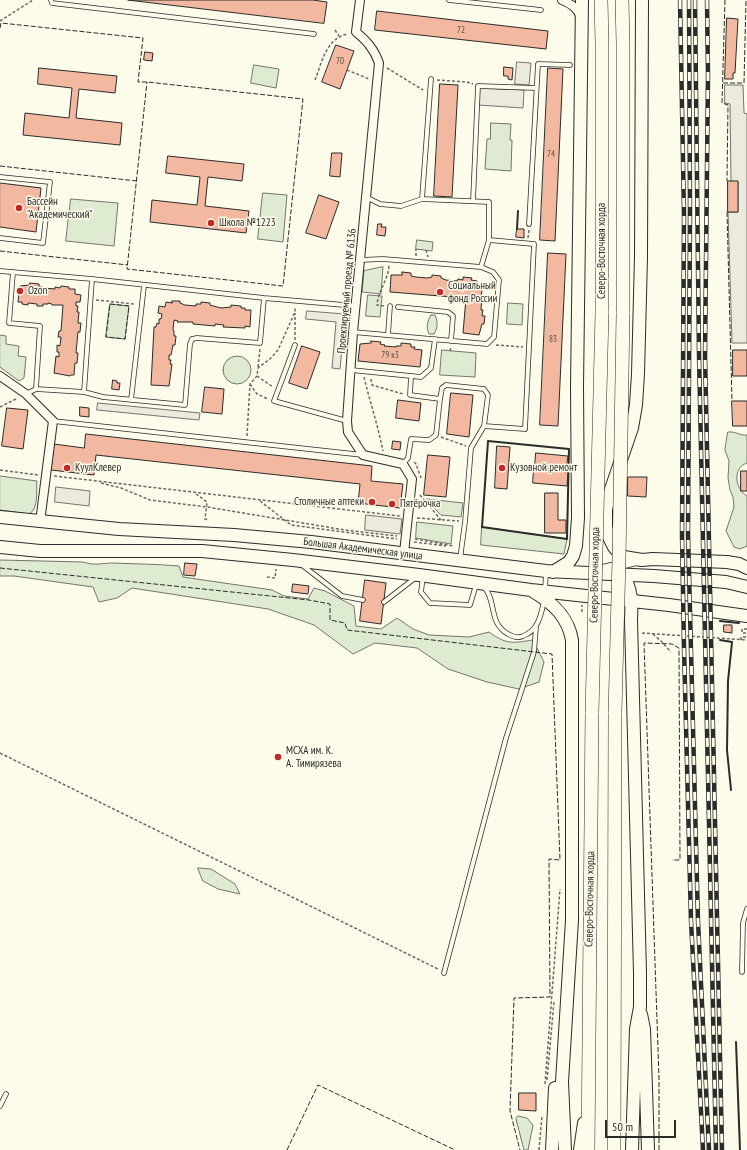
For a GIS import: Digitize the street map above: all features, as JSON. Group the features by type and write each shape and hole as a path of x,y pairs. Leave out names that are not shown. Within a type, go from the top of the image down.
{"main road":[{"path":"549,571 569,562 573,556 576,546 578,518 577,386 582,0"},
{"name":"Северо-Восточная хорда","path":"588,1150 592,712 602,313 602,43 600,0"},
{"name":"Северо-Восточная хорда","path":"614,1150 615,712 623,314 622,0"},
{"path":"642,0 641,257 636,405 632,428 609,494 606,510 606,527 614,547 624,557 642,560 653,559 727,562 744,565"},
{"name":"Большая Академическая улица","path":"0,517 119,529 234,535 311,542 549,571 622,574 726,582 747,587"},
{"name":"Большая Академическая улица","path":"0,547 40,551 202,550 421,575 531,590 545,595 632,602 747,616"},
{"path":"622,574 627,581 632,602 631,620 639,872 640,1007 644,1029 648,1150"},
{"path":"545,595 566,620 572,640 572,920 562,1082 565,1150"},
{"path":"552,1150 557,1050 572,920"},
{"path":"632,1150 636,1029 640,1007"},
{"path":"580,1150 588,1102"},
{"path":"614,1123 618,1150"}],"street":[{"path":"360,0 356,32 367,40 375,51 379,63"},
{"path":"562,0 574,7 579,12 582,23"},
{"name":"Проектируемый проезд № 6136","path":"363,455 348,432 347,421 353,332 379,63"},
{"path":"0,376 26,394 53,420 40,522"},
{"path":"363,455 406,461 412,479 404,554"},
{"path":"584,573 642,560"}],"lane":[{"path":"51,0 52,3 314,34"},
{"path":"449,0 541,10"},
{"path":"529,224 538,64 570,65"},
{"path":"422,199 431,80"},
{"path":"473,201 478,86 536,88"},
{"path":"0,177 50,182 43,243 0,238"},
{"path":"366,197 380,204 401,206 422,199 489,202 489,240 481,267"},
{"path":"484,426 525,429 534,244 489,240"},
{"path":"353,332 487,344 494,337 499,280 493,272 481,267 390,260 360,260"},
{"path":"0,271 356,306"},
{"path":"13,272 9,323 40,326 36,388"},
{"path":"84,392 92,279"},
{"path":"131,400 144,286"},
{"path":"26,394 36,388 84,392 104,397 185,405 190,344 192,339 197,338 260,343 264,298"},
{"path":"388,335 390,306"},
{"path":"398,307 448,312 453,316 451,341"},
{"path":"351,370 420,377 431,368 435,339"},
{"path":"294,345 274,401 347,421"},
{"path":"411,376 410,395 440,399"},
{"path":"406,461 411,438 429,440 436,435 442,388 446,385 484,389 488,395 484,426 471,448 460,561"},
{"path":"53,420 363,455"},
{"path":"293,560 312,572 342,596 363,600"},
{"path":"444,972 506,738 534,652 536,627 541,614 549,571"},
{"path":"421,575 421,592 430,603 470,605 478,583 487,590 496,621 503,632 511,636 520,637 529,634 536,627"},
{"path":"384,602 421,575"},
{"path":"742,972 742,923 747,909"},
{"path":"0,1106 6,1094"}],"path":[{"path":"0,21 33,0"},
{"path":"335,30 339,36"},
{"path":"315,80 330,44 339,36 356,32"},
{"path":"379,63 430,94"},
{"path":"347,70 377,82"},
{"path":"431,80 467,82 478,86"},
{"path":"416,249 416,256"},
{"path":"426,250 429,258"},
{"path":"390,260 389,273 377,305 390,306"},
{"path":"91,300 142,305"},
{"path":"294,345 296,301"},
{"path":"258,368 272,358 278,350 295,312"},
{"path":"247,442 250,384 257,376 260,343"},
{"path":"487,344 529,348"},
{"path":"363,371 383,451 377,450"},
{"path":"370,372 372,385 410,395"},
{"path":"257,376 278,390"},
{"path":"250,384 257,394 274,401"},
{"path":"0,407 26,394"},
{"path":"436,435 471,448"},
{"path":"406,461 416,464 422,476 421,482"},
{"path":"462,548 207,507 150,500 122,488 95,481 465,522"},
{"path":"195,493 207,502 205,519 209,520"},
{"path":"419,495 441,520"},
{"path":"259,500 282,520 291,525 406,539"},
{"path":"267,577 275,578 276,569"},
{"path":"582,605 582,612"},
{"path":"747,629 742,629 742,633 747,633"},
{"path":"640,633 747,640"},
{"path":"652,633 671,652"},
{"path":"740,640 741,637 747,637"},
{"path":"0,754 444,972"},
{"path":"554,1001 545,1088 560,890"},
{"path":"539,1150 543,1111 542,1150"}],"green space":[{"path":"254,65 279,69 276,88 251,83"},
{"path":"491,123 511,124 511,171 485,169 487,139 490,139"},
{"path":"263,193 287,195 283,242 258,239"},
{"path":"71,199 118,203 114,246 66,241"},
{"path":"417,240 433,242 432,251 416,249"},
{"path":"383,267 381,294 362,292 364,271"},
{"path":"368,295 382,296 380,317 366,316"},
{"path":"508,303 523,304 522,325 507,324"},
{"path":"110,304 129,306 125,339 106,337"},
{"path":"431,315 435,315 437,323 434,334 429,334 427,329"},
{"path":"0,335 6,336 6,344 19,346 18,356 26,357 24,378 19,381 0,367"},
{"path":"442,350 476,353 475,377 440,375"},
{"path":"237,356 247,360 251,370 247,380 237,384 227,380 223,370 227,360"},
{"path":"728,432 747,435 747,463 739,469 737,474 740,489 747,496 747,546 740,549 734,547 726,531 734,507 728,478 729,461 725,450"},
{"path":"0,476 37,481 36,504 32,512 29,514 0,510"},
{"path":"427,499 463,503 461,517 441,515"},
{"path":"417,522 453,526 451,544 416,538"},
{"path":"482,527 567,539 564,554 481,545"},
{"path":"0,560 179,566 183,577 272,590 284,596 308,599 314,588 325,591 354,606 356,626 381,629 397,618 413,629 429,635 469,637 489,632 505,641 510,642 533,640 544,662 539,682 519,689 487,682 448,669 417,648 375,643 353,654 314,625 268,609 132,588 117,598 99,602 93,587 14,576 0,576"},
{"path":"198,868 211,869 235,884 240,894 218,889 203,881"},
{"path":"518,1116 527,1118 533,1125 528,1150 524,1150 516,1119"}],"shaded area":[{"path":"517,62 531,63 529,85 515,84"},
{"path":"725,85 743,85 744,113 747,114 747,343 732,343 728,212 738,212 738,182 731,181 730,104 725,103"},
{"path":"479,88 524,90 523,108 478,105"},
{"path":"307,311 345,314 340,369 332,368 336,322 306,319"},
{"path":"98,403 200,413 199,420 97,410"},
{"path":"56,487 90,491 89,506 55,502"},
{"path":"366,515 402,519 400,534 365,530"}],"building":[{"path":"128,0 313,0 327,2 324,23"},
{"path":"377,11 548,31 546,49 375,30"},
{"path":"727,18 738,19 735,73 733,73 733,79 725,79"},
{"path":"336,45 354,51 340,89 322,82"},
{"path":"145,52 153,53 152,61 144,60"},
{"path":"504,67 513,68 512,80 508,79 508,76 504,76"},
{"path":"39,68 117,76 115,93 79,89 76,118 122,123 120,145 23,135 25,113 69,118 72,88 38,84"},
{"path":"548,68 563,69 555,241 540,240"},
{"path":"440,84 458,85 452,197 434,196"},
{"path":"332,153 342,153 340,177 330,176"},
{"path":"168,156 244,164 242,181 208,177 205,206 249,211 246,233 150,222 152,200 197,205 200,177 166,173"},
{"path":"728,181 738,181 738,212 728,212"},
{"name":"Бассейн \"Академический\"","path":"0,183 41,188 36,232 0,227"},
{"path":"319,195 339,202 326,239 306,233"},
{"path":"378,224 382,224 381,227 386,227 385,236 377,235"},
{"path":"517,229 524,229 524,238 516,237"},
{"path":"548,253 566,254 558,426 540,425"},
{"path":"402,272 411,273 411,276 416,277 427,278 432,277 432,275 441,276 441,278 446,280 457,281 458,279 463,280 463,277 472,278 471,280 477,281 477,285 483,285 481,310 483,310 482,316 485,316 484,324 482,324 479,335 463,333 466,298 390,292 391,275 402,275"},
{"path":"30,283 39,284 39,286 44,288 55,289 55,287 60,288 61,286 69,287 69,289 75,289 75,294 81,295 80,302 76,302 76,306 78,306 77,312 79,312 78,323 81,323 80,332 78,332 76,353 78,353 74,375 70,376 54,373 56,356 59,357 57,345 60,346 61,337 58,337 59,331 61,331 63,305 52,305 48,303 43,304 43,306 37,306 37,304 28,303 28,305 18,302 20,286 30,285"},
{"path":"172,301 180,301 180,303 185,305 196,306 196,304 201,304 201,302 210,303 210,305 221,308 231,307 231,305 241,306 241,308 245,308 245,310 251,310 250,327 223,327 224,325 215,324 215,326 193,324 193,322 177,322 178,321 174,320 173,330 174,336 176,336 175,345 173,345 171,355 169,355 169,360 171,360 170,364 172,364 169,386 151,385 154,327 156,327 157,323 159,324 159,319 161,319 162,314 158,313 159,306 165,307 166,302 172,303"},
{"path":"371,341 381,342 380,344 385,345 384,346 396,347 401,346 401,343 411,344 411,347 415,347 414,349 422,350 420,367 358,361 360,344 371,343"},
{"path":"302,346 320,352 307,389 289,383"},
{"path":"733,350 747,350 747,376 733,376"},
{"path":"113,380 120,383 119,390 112,389"},
{"path":"205,387 224,389 222,414 202,412"},
{"path":"451,393 473,395 469,437 447,434"},
{"path":"398,400 421,403 419,421 396,418"},
{"path":"732,401 747,401 747,426 733,426"},
{"path":"80,407 89,408 89,417 80,416"},
{"path":"7,408 28,410 23,449 2,446"},
{"path":"86,434 372,466 371,481 403,484 400,508 358,503 360,484 96,455 94,475 51,470 54,444 84,448"},
{"path":"393,441 401,442 400,450 392,449"},
{"name":"Кузовной ремонт","path":"497,446 510,447 507,489 495,488"},
{"path":"536,453 568,456 566,470 535,467"},
{"path":"428,455 450,457 446,497 424,495"},
{"path":"534,469 568,472 567,486 533,483"},
{"path":"741,471 747,471 747,491 741,491"},
{"path":"628,477 647,477 646,497 628,496"},
{"path":"545,493 558,493 558,520 566,520 566,533 545,533"},
{"path":"185,563 197,564 195,576 184,575"},
{"path":"365,580 386,583 381,624 360,621"},
{"path":"293,584 309,586 308,594 292,592"},
{"path":"724,625 732,625 732,633 724,632"},
{"path":"519,1093 536,1093 536,1111 519,1110"}],"railway":[{"path":"680,0 684,214 682,534 684,648 691,921 703,1150"},
{"path":"689,0 690,214 688,534 698,921 709,1150"},
{"path":"695,0 699,355 716,1150"},
{"path":"707,0 708,74 705,355 722,1150"}],"fence":[{"path":"725,0 722,103 728,105 727,181"},
{"path":"723,83 744,83 746,0"},
{"path":"0,28 1,23 143,38 138,82 147,82 303,99 283,286 127,269 147,82"},
{"path":"0,166 137,181"},
{"path":"727,212 732,401"},
{"path":"0,251 128,265"},
{"path":"110,304 129,306 125,339 106,337 110,304"},
{"path":"0,568 309,600 330,604 330,620 345,623 347,630 552,654 560,860 549,859 550,997 514,998 510,1111 520,1150"},
{"path":"659,1150 659,1078 644,643 672,644 679,648 680,860 672,860"},
{"path":"287,1150 318,1085 455,1150"}],"wall":[{"path":"517,229 518,211"},
{"path":"488,441 569,449 567,539 482,527 488,441"},
{"path":"720,621 739,623"},
{"path":"720,640 732,642 728,681 727,750 731,790"},
{"path":"736,1042 740,1150"}],"place":[{"name":"Бассейн \"Академический\"","path":"19,208"},
{"name":"Школа №1223","path":"211,223"},
{"name":"Ozon","path":"20,291"},
{"name":"Социальный фонд России","path":"440,292"},
{"name":"КуулКлевер","path":"67,468"},
{"name":"Кузовной ремонт","path":"502,468"},
{"name":"Столичные аптеки","path":"372,502"},
{"name":"Пятёрочка","path":"392,504"},
{"name":"МСХА им. К. А. Тимирязева","path":"278,757"}]}
